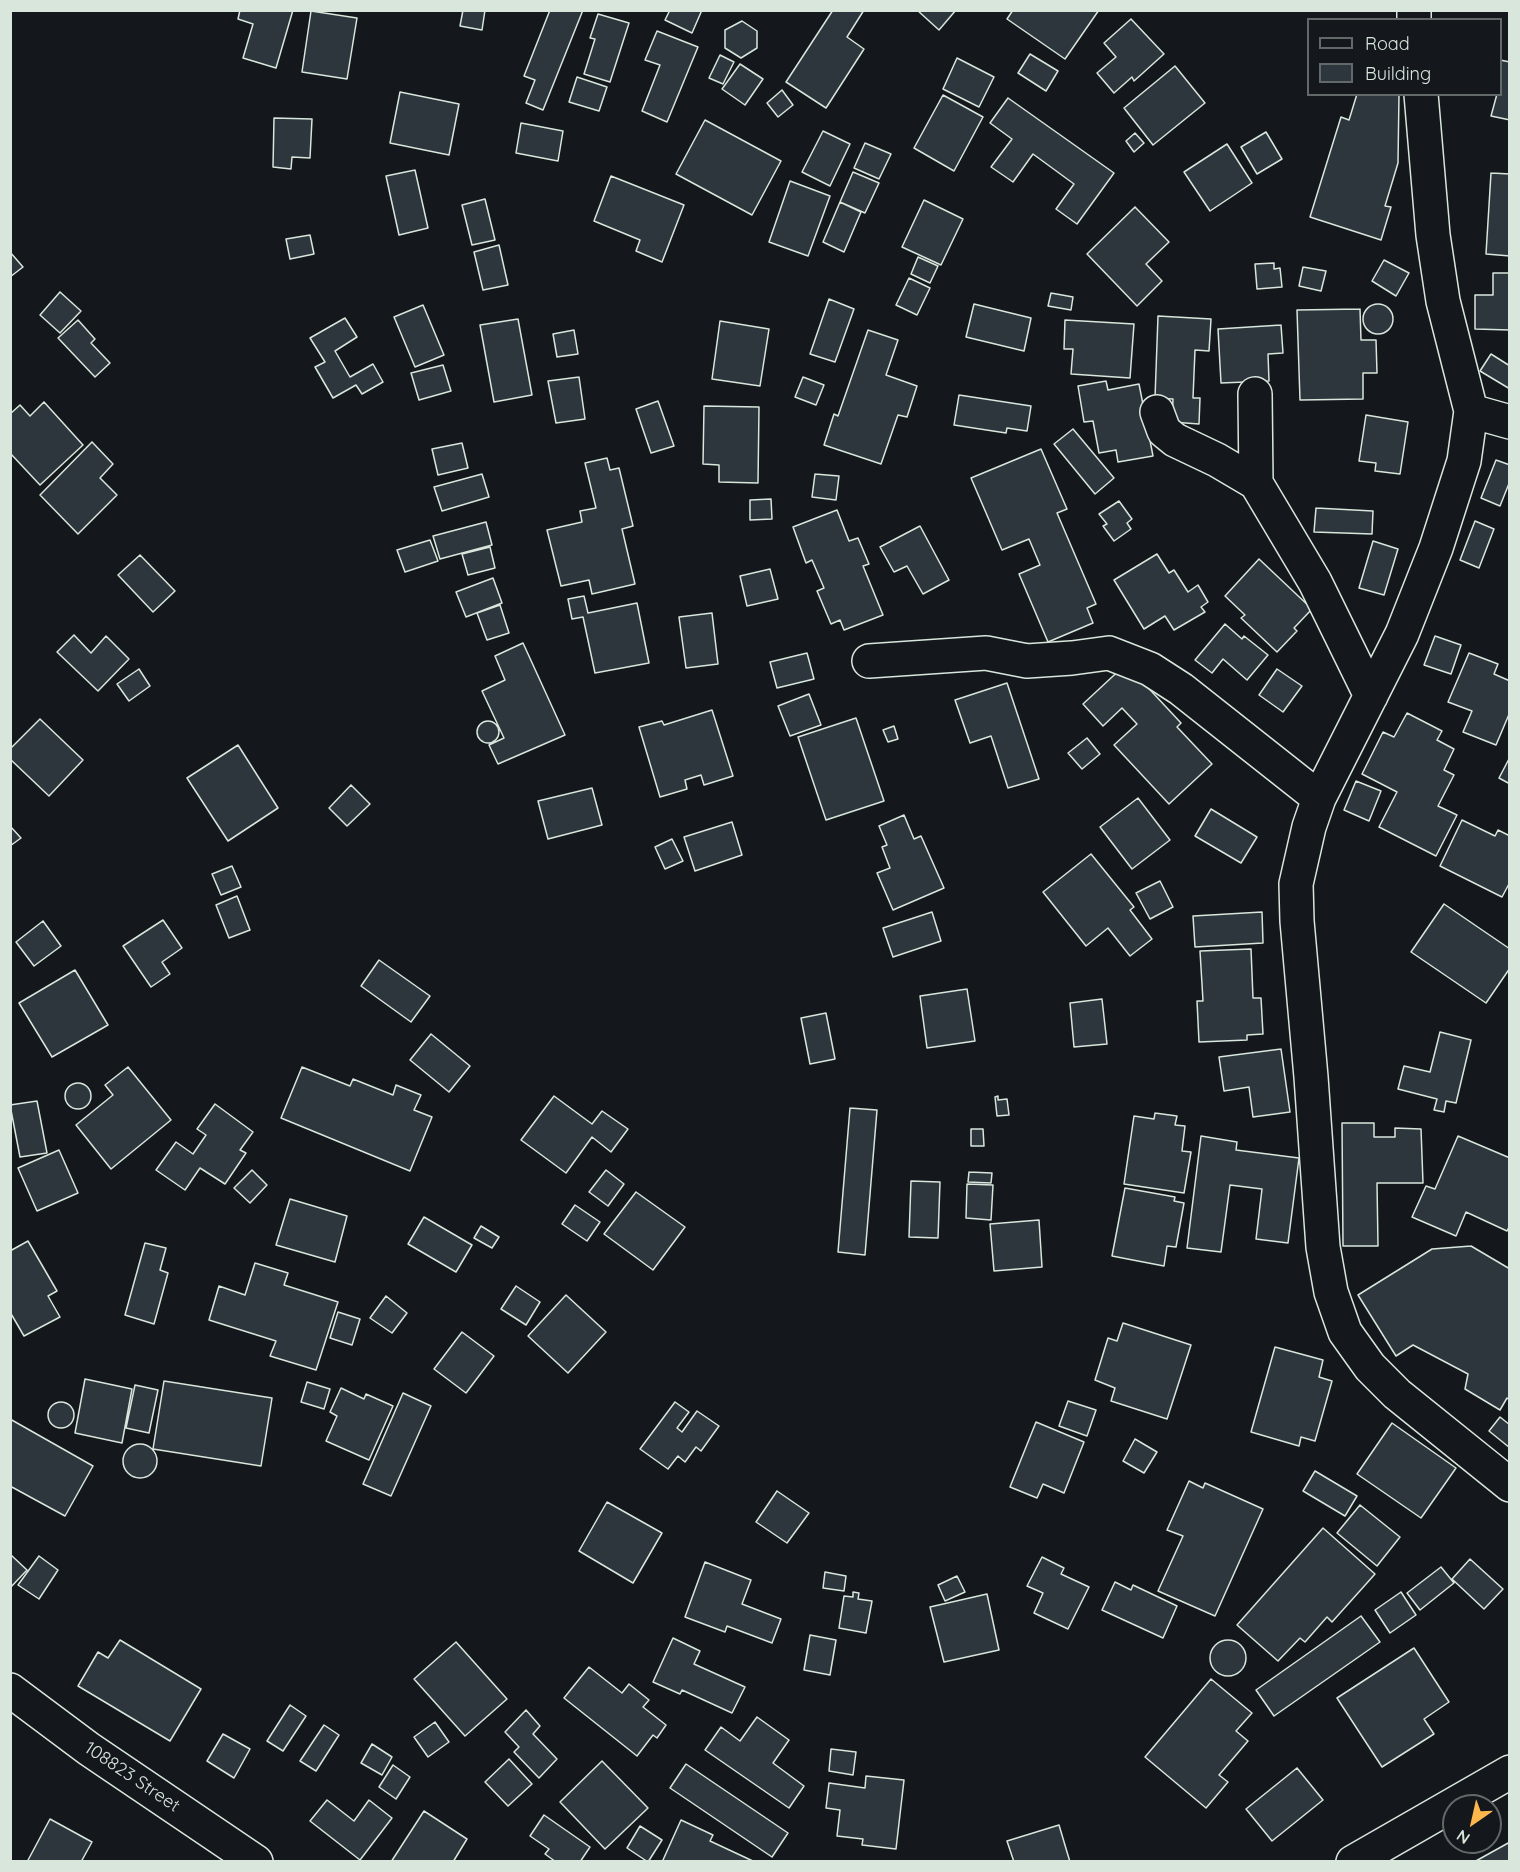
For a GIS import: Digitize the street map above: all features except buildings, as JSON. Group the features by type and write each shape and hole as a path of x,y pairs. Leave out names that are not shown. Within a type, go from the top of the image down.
{"street":[{"path":"1421,96 1433,235 1443,301 1471,411 1464,461 1436,548 1402,634 1319,798 1309,827 1296,884 1297,921 1323,1247 1331,1292 1346,1332 1370,1367 1397,1394 1509,1485"},
{"path":"1255,394 1256,483"},
{"path":"1471,411 1509,422"},
{"path":"1157,412 1164,431 1175,440 1217,460 1256,483 1315,582 1371,696"},
{"path":"869,661 986,653 1027,661 1109,653 1150,669 1181,689 1319,798"},
{"name":"108823 Street","path":"10,1690 89,1749 256,1862"},
{"path":"1353,1862 1509,1772"}]}
